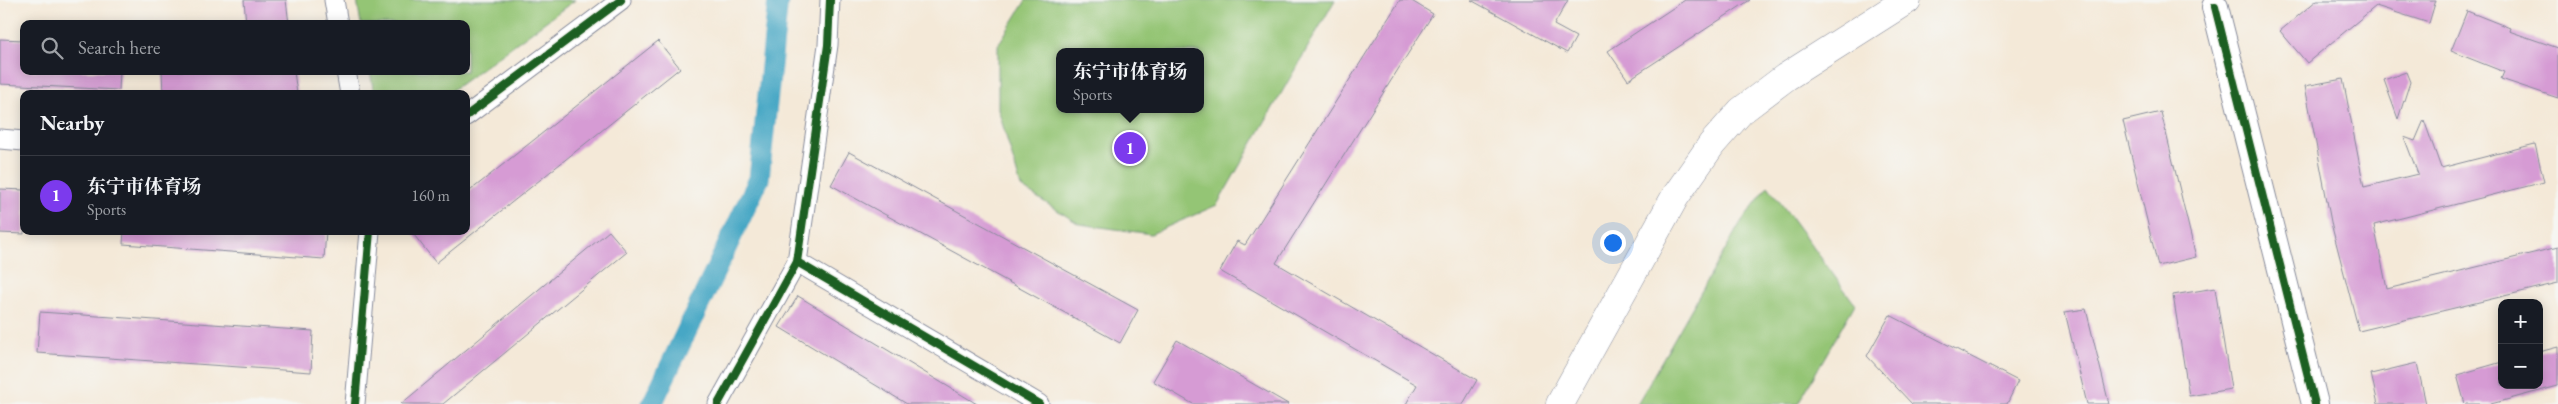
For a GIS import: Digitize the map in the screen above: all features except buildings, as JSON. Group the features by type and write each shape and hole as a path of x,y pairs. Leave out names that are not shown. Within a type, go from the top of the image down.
{"highway":[{"path":"1560,404 1675,197 1712,144 1741,111 1786,77 1907,0"}],"street":[{"path":"334,0 337,20"},
{"path":"470,113 621,0"},
{"path":"718,404 797,262 828,45 830,0"},
{"path":"2214,2 2315,404"},
{"path":"347,75 349,90"},
{"path":"0,139 20,141"},
{"path":"355,404 370,235"},
{"path":"797,262 1039,404"}],"green space":[{"path":"357,0 575,0 452,90 373,90 371,75 470,75 470,20 360,20"},
{"path":"1026,0 1335,0 1217,205 1151,234 1079,224 1021,187 998,109 998,45"},
{"path":"1768,186 1855,304 1798,404 1637,404 1741,222"}],"waterway":[{"path":"652,404 759,179 778,0"}],"cycle path":[{"path":"470,113 621,0"},
{"path":"718,404 797,262 828,45 830,0"},
{"path":"2215,7 2315,404"},
{"path":"355,404 370,235"},
{"path":"797,262 1039,404"}],"place":[{"name":"东宁市体育场","path":"1130,148"}]}
